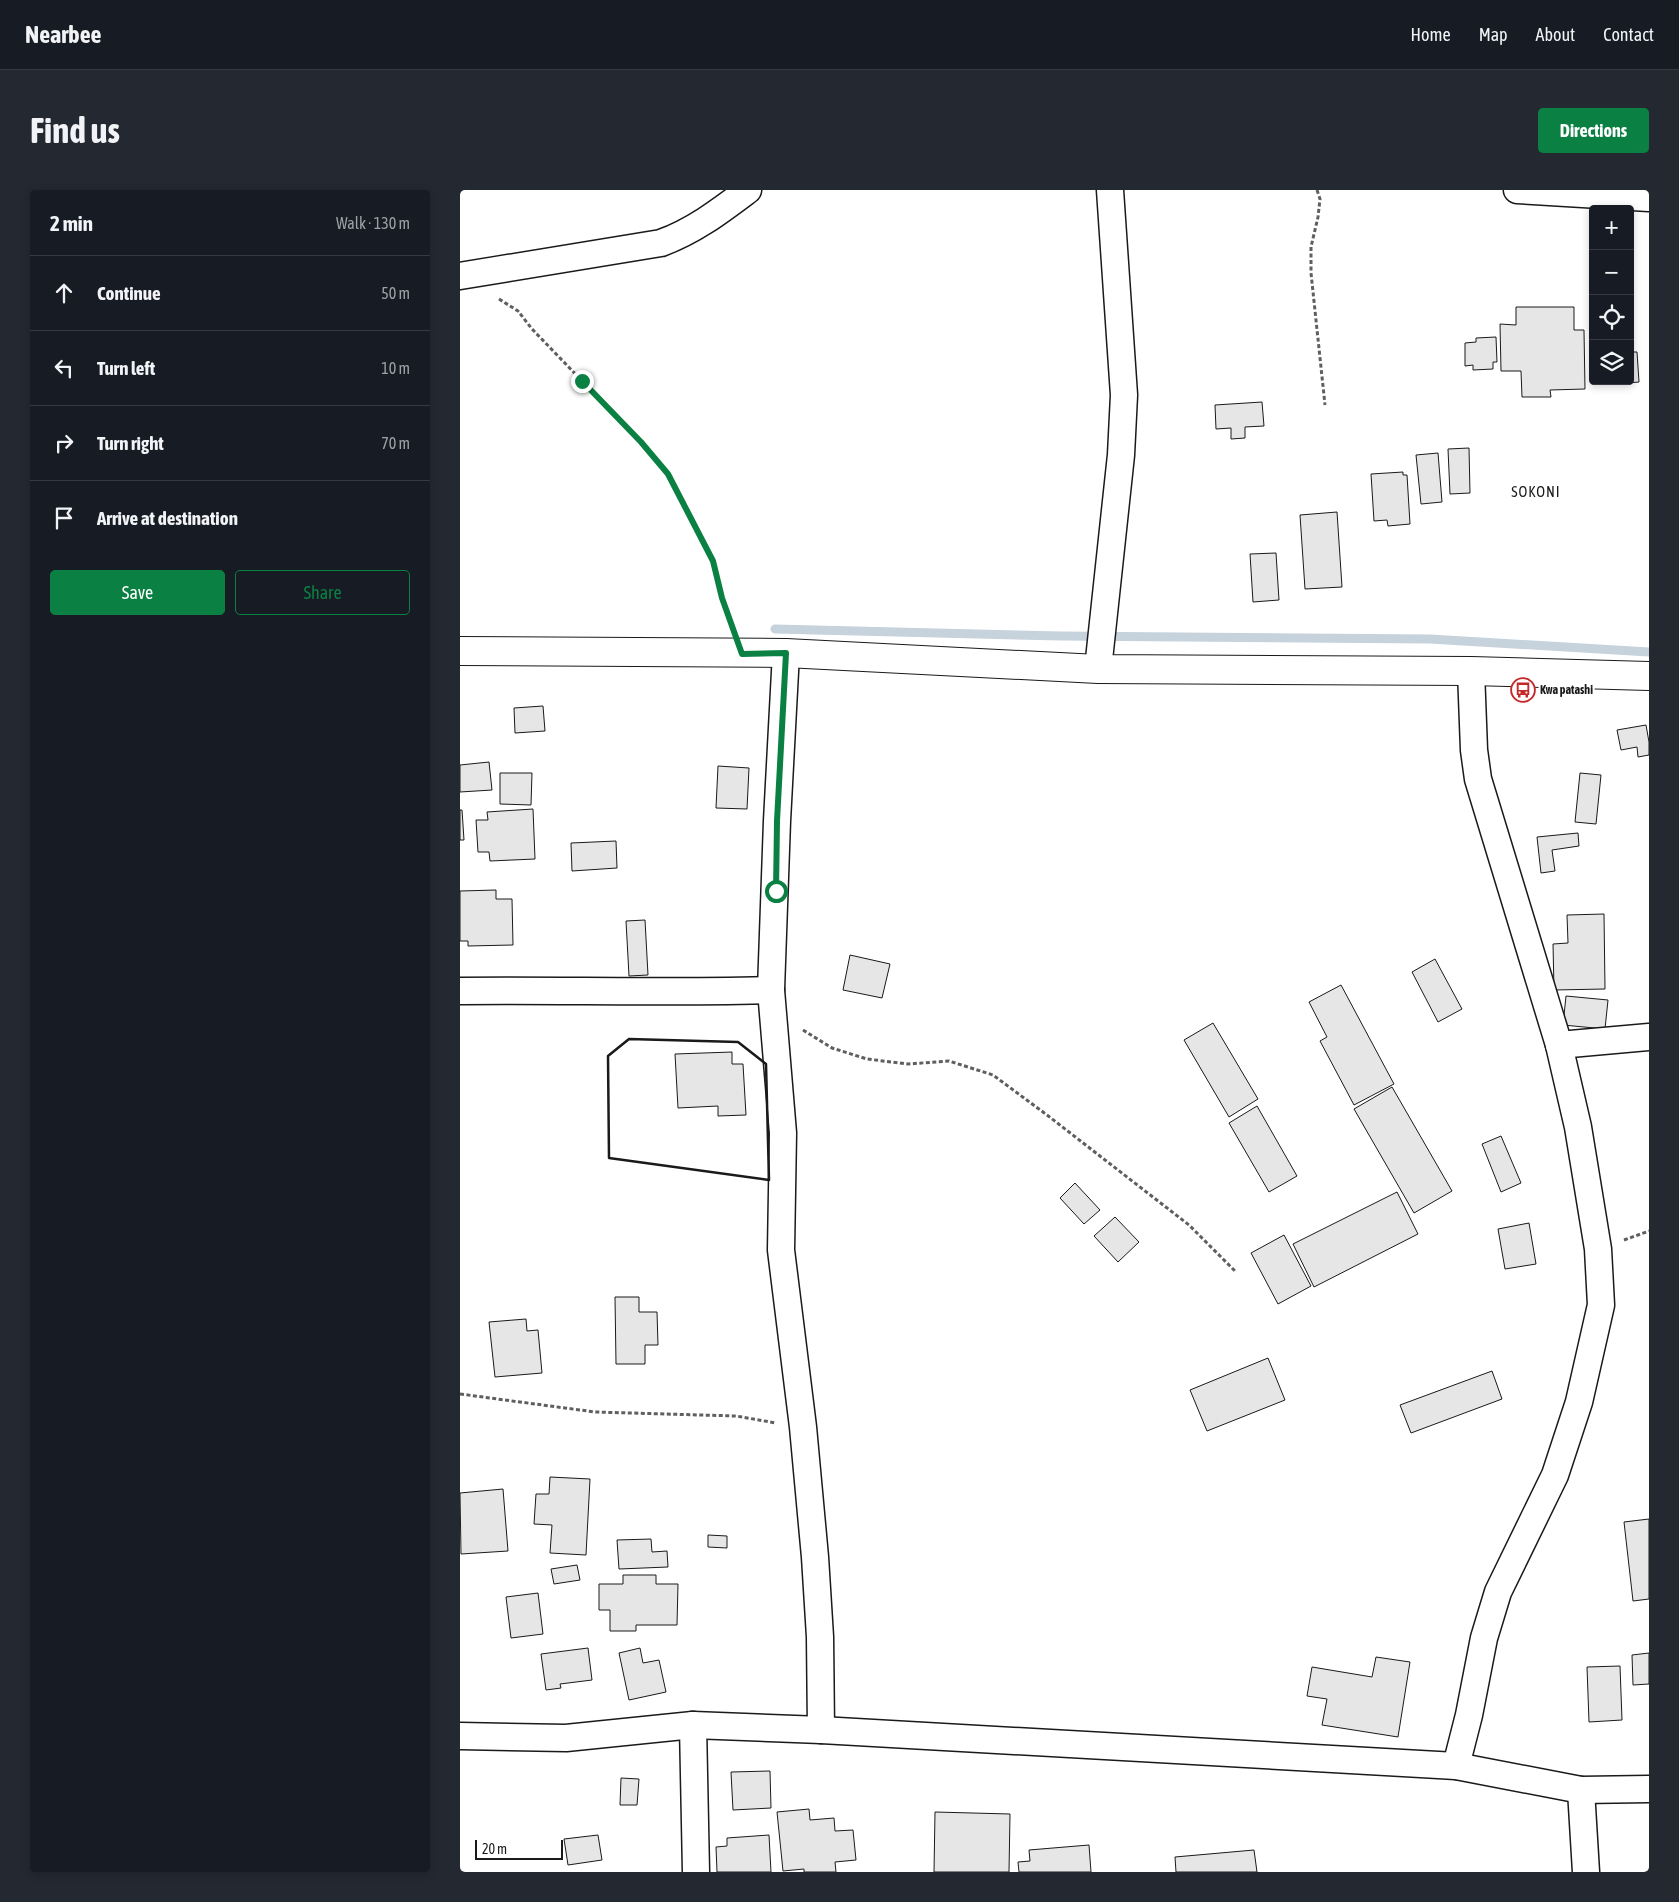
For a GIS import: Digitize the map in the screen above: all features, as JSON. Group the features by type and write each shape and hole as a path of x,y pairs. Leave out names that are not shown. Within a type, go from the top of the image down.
{"main road":[{"path":"460,651 786,653 1098,670 1471,671 1649,676"}],"street":[{"path":"460,276 661,243 680,236 706,222 748,190"},
{"path":"1098,670 1121,455 1124,395 1110,190"},
{"path":"1517,190 1649,198"},
{"path":"786,653 777,821 772,996 783,1133 781,1250 803,1428 820,1637 821,1730"},
{"path":"1456,1766 1469,1715 1484,1638 1498,1592 1555,1475 1578,1402 1601,1305 1598,1249 1578,1127 1559,1045 1478,779 1474,750 1471,671"},
{"path":"460,991 687,992 772,996"},
{"path":"1559,1045 1649,1037"},
{"path":"693,1725 696,1872"},
{"path":"460,1736 566,1738 693,1725 821,1730 1456,1766 1581,1790 1649,1789"},
{"path":"1581,1790 1586,1872"}],"path":[{"path":"1317,190 1320,199 1311,247 1311,273 1325,405"},
{"path":"493,298 502,300 518,312 532,329 641,442 668,474 713,561 722,598 742,654"},
{"path":"772,996 804,1030 832,1048 867,1059 908,1064 949,1061 993,1076 1047,1115 1189,1226 1236,1272"},
{"path":"460,1394 595,1412 736,1416 803,1428"}],"building":[{"path":"1516,307 1574,307 1574,330 1584,330 1585,389 1550,390 1551,397 1522,397 1521,371 1501,371 1500,324 1516,325"},
{"path":"1496,337 1497,362 1493,362 1493,369 1473,370 1473,365 1465,366 1465,343 1476,342 1476,338"},
{"path":"1634,352 1637,352 1639,382 1634,382"},
{"path":"1262,402 1264,426 1245,427 1245,438 1231,439 1231,428 1216,429 1215,405"},
{"path":"1469,448 1470,493 1450,494 1448,449"},
{"path":"1438,453 1442,502 1421,504 1416,455"},
{"path":"1403,472 1403,475 1407,475 1410,524 1388,526 1387,520 1374,521 1371,474"},
{"path":"1337,512 1342,587 1305,589 1300,515"},
{"path":"1276,553 1279,600 1253,602 1250,554"},
{"path":"543,706 545,731 515,733 514,708"},
{"path":"1646,725 1649,755 1638,757 1637,747 1621,750 1617,730"},
{"path":"489,762 492,790 460,792 460,765"},
{"path":"718,766 749,768 747,809 716,808"},
{"path":"500,773 532,773 531,805 500,804"},
{"path":"1580,773 1601,775 1596,824 1575,822"},
{"path":"533,809 535,859 490,861 489,852 478,852 476,820 488,820 487,812"},
{"path":"460,810 462,810 464,840 460,840"},
{"path":"1578,833 1579,846 1552,850 1555,871 1541,873 1537,837"},
{"path":"616,841 617,868 572,871 571,843"},
{"path":"496,890 496,899 512,899 513,945 468,946 468,941 460,941 460,891"},
{"path":"1604,914 1605,989 1554,990 1553,944 1568,943 1567,915"},
{"path":"645,920 648,975 629,976 626,921"},
{"path":"850,955 890,964 882,998 843,990"},
{"path":"1435,959 1462,1009 1438,1022 1412,972"},
{"path":"1341,985 1394,1084 1354,1105 1320,1041 1327,1037 1309,1002"},
{"path":"1566,996 1608,1000 1605,1029 1563,1025"},
{"path":"1213,1023 1258,1099 1229,1117 1184,1040"},
{"path":"732,1052 732,1064 743,1064 746,1115 718,1116 718,1106 678,1108 675,1054"},
{"path":"1392,1087 1452,1191 1414,1213 1354,1109"},
{"path":"1257,1106 1297,1176 1269,1192 1229,1123"},
{"path":"1501,1136 1521,1183 1501,1192 1482,1144"},
{"path":"1075,1183 1100,1210 1084,1224 1060,1198"},
{"path":"1397,1192 1418,1234 1314,1287 1293,1244"},
{"path":"1115,1217 1139,1242 1118,1262 1094,1236"},
{"path":"1529,1223 1536,1264 1505,1269 1498,1229"},
{"path":"1284,1235 1311,1286 1278,1304 1251,1253"},
{"path":"615,1297 639,1297 639,1312 657,1312 658,1345 645,1345 645,1364 616,1364"},
{"path":"526,1319 527,1331 538,1330 542,1373 495,1377 489,1322"},
{"path":"1268,1358 1285,1400 1207,1431 1190,1390"},
{"path":"1492,1371 1502,1399 1411,1433 1400,1405"},
{"path":"550,1477 590,1479 586,1555 550,1553 552,1525 534,1524 536,1494 549,1494"},
{"path":"503,1489 508,1551 461,1554 460,1493"},
{"path":"1649,1519 1649,1599 1633,1601 1624,1522"},
{"path":"708,1535 727,1536 727,1548 708,1547"},
{"path":"651,1539 652,1552 667,1551 668,1567 619,1569 617,1540"},
{"path":"577,1565 580,1580 554,1584 551,1569"},
{"path":"623,1575 656,1575 656,1584 678,1584 677,1625 636,1625 636,1631 610,1631 610,1610 599,1610 599,1584 623,1584"},
{"path":"538,1593 543,1634 511,1638 506,1597"},
{"path":"588,1648 592,1680 560,1684 561,1688 546,1690 541,1654"},
{"path":"640,1648 643,1663 659,1660 666,1692 629,1700 619,1653"},
{"path":"1649,1653 1649,1684 1633,1685 1632,1655"},
{"path":"1376,1657 1410,1662 1398,1737 1322,1725 1327,1699 1307,1696 1312,1667 1372,1677"},
{"path":"1620,1666 1622,1720 1589,1722 1587,1667"},
{"path":"770,1771 771,1808 733,1810 731,1772"},
{"path":"621,1778 639,1779 637,1805 620,1805"},
{"path":"809,1809 810,1820 834,1818 835,1831 853,1830 856,1860 835,1862 836,1872 804,1872 804,1869 783,1871 777,1812"},
{"path":"935,1812 1010,1814 1009,1872 934,1872"},
{"path":"598,1835 602,1860 568,1865 564,1839"},
{"path":"769,1835 771,1872 717,1872 716,1847 727,1846 727,1838"},
{"path":"1089,1845 1091,1872 1019,1872 1018,1862 1030,1861 1029,1850"},
{"path":"1254,1850 1257,1872 1176,1872 1175,1857"}],"waterway":[{"path":"775,629 1061,636 1430,639 1649,652"}],"wall":[{"path":"629,1039 738,1042 766,1064 769,1180 609,1158 608,1056 629,1039"}],"place":[{"name":"Kwa patashi","path":"1523,690"}],"district":[{"name":"SOKONI","path":"1536,491"}],"route":[{"path":"582,381 641,442 668,474 713,561 722,598 742,654 786,653 777,821 776,891"}]}
